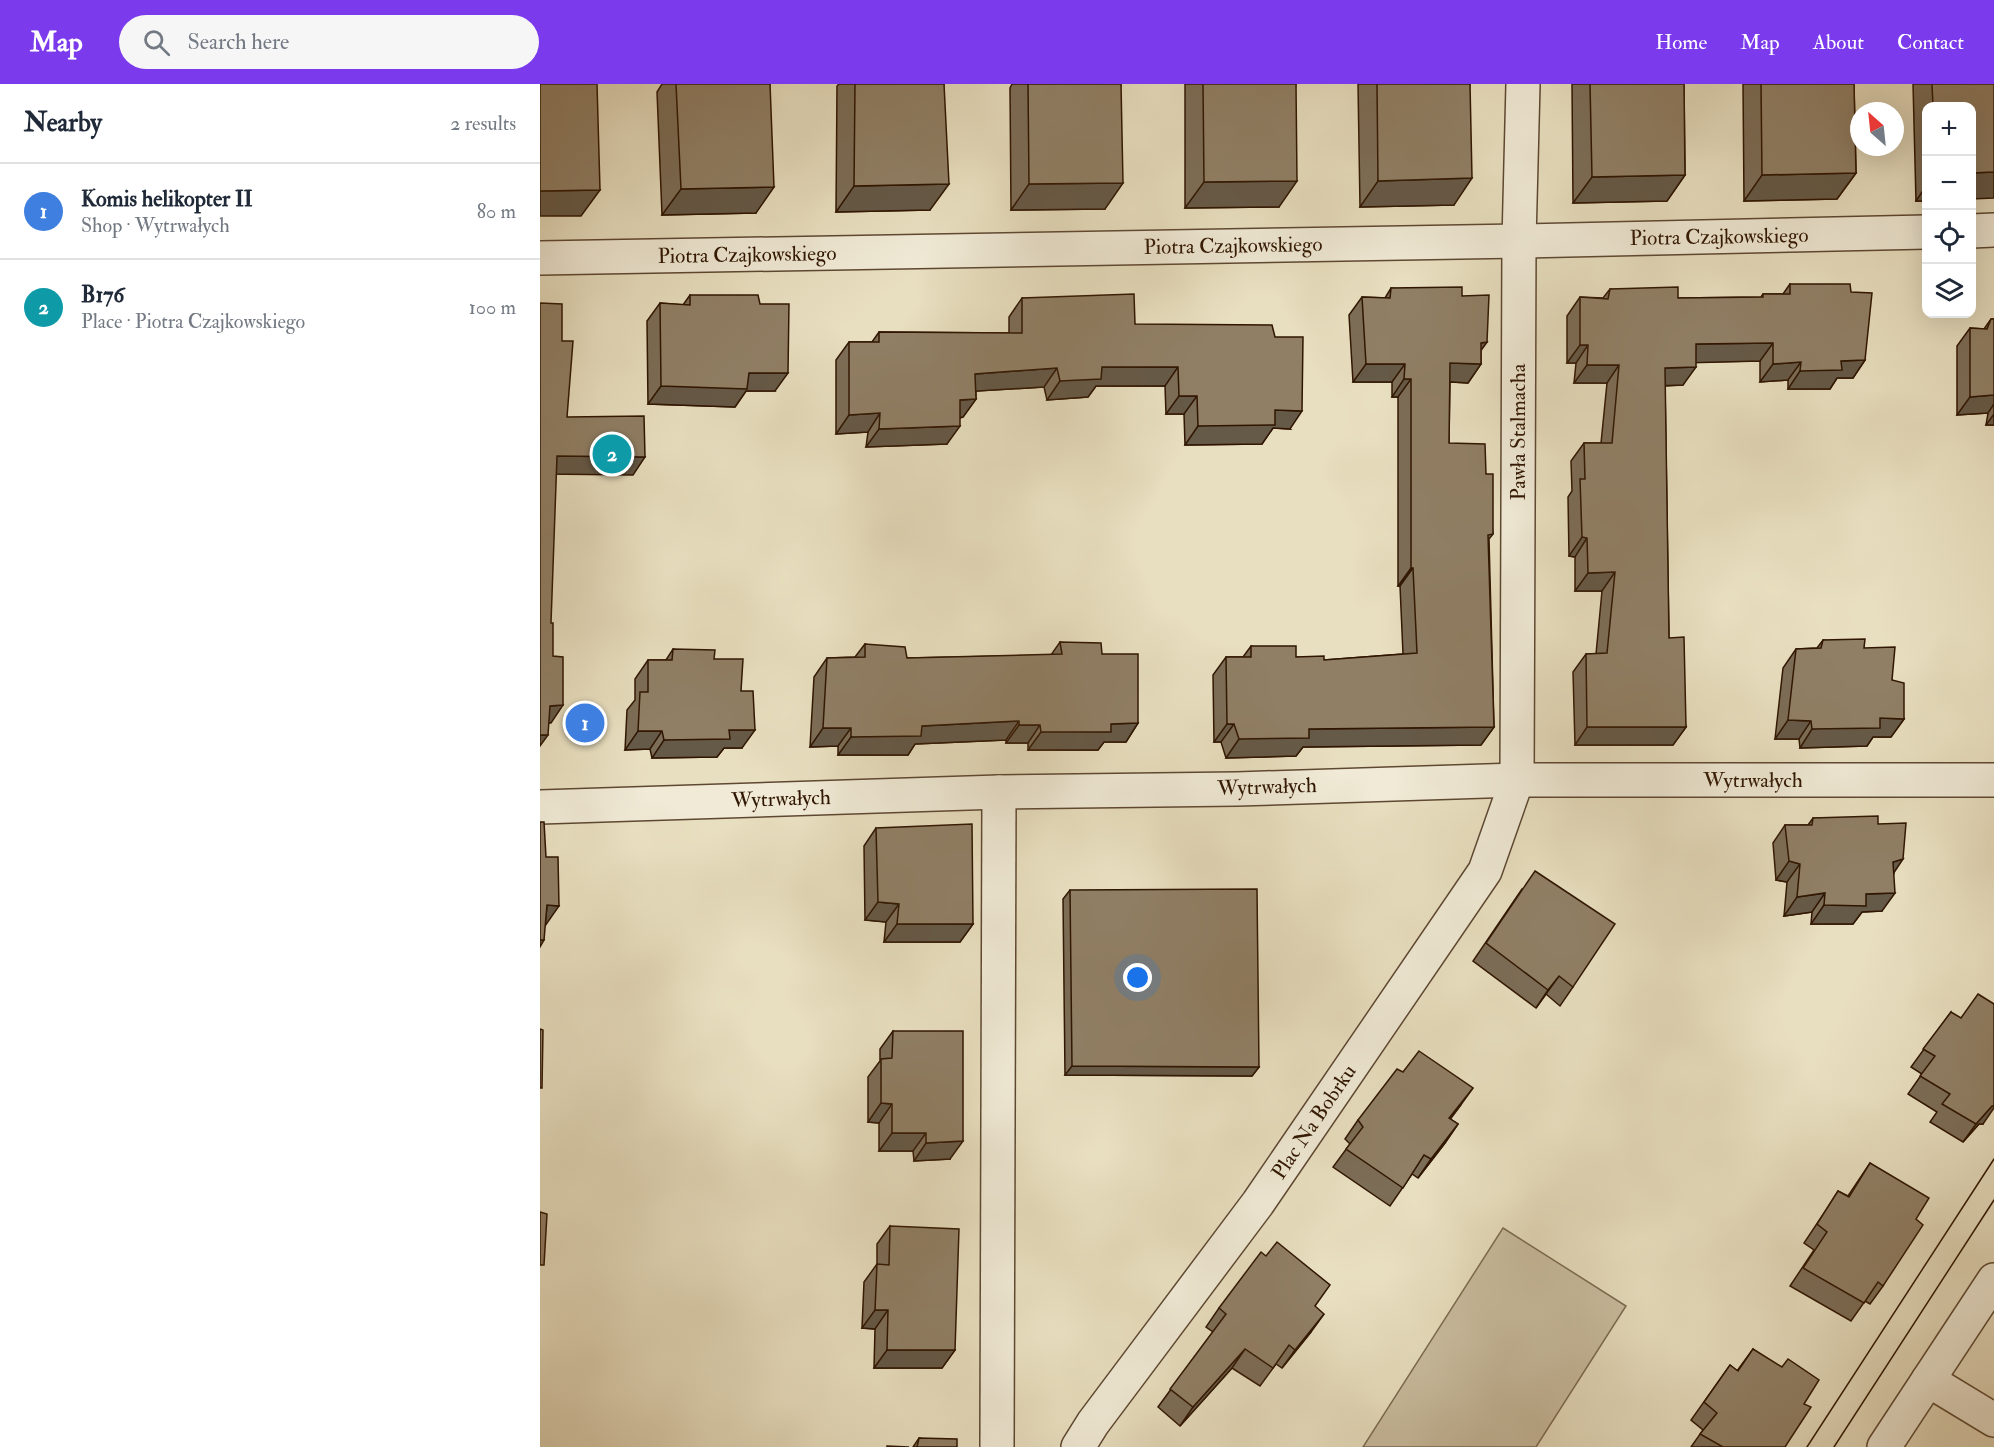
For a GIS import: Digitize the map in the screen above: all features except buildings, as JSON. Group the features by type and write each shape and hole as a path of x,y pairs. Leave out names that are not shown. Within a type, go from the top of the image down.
{"street":[{"name":"Pawła Stalmacha","path":"1517,780 1519,241 1523,84"},
{"path":"1976,231 1994,230"},
{"name":"Piotra Czajkowskiego","path":"540,258 1922,232"},
{"name":"Wytrwałych","path":"540,807 999,792 1237,789 1517,780 1994,780"},
{"name":"Plac Na Bobrku","path":"1078,1447 1093,1423 1258,1203 1485,872 1517,780"},
{"path":"997,1447 999,792"},
{"path":"1884,1447 1994,1280"},
{"path":"1928,1380 1994,1420"}],"shaded area":[{"path":"1503,1228 1626,1306 1536,1447 1363,1447"}],"tram line":[{"path":"1807,1447 1994,1159"},
{"path":"1834,1447 1994,1200"}],"place":[{"name":"B176","path":"612,454"},
{"name":"Komis helikopter II","path":"585,723"}]}
